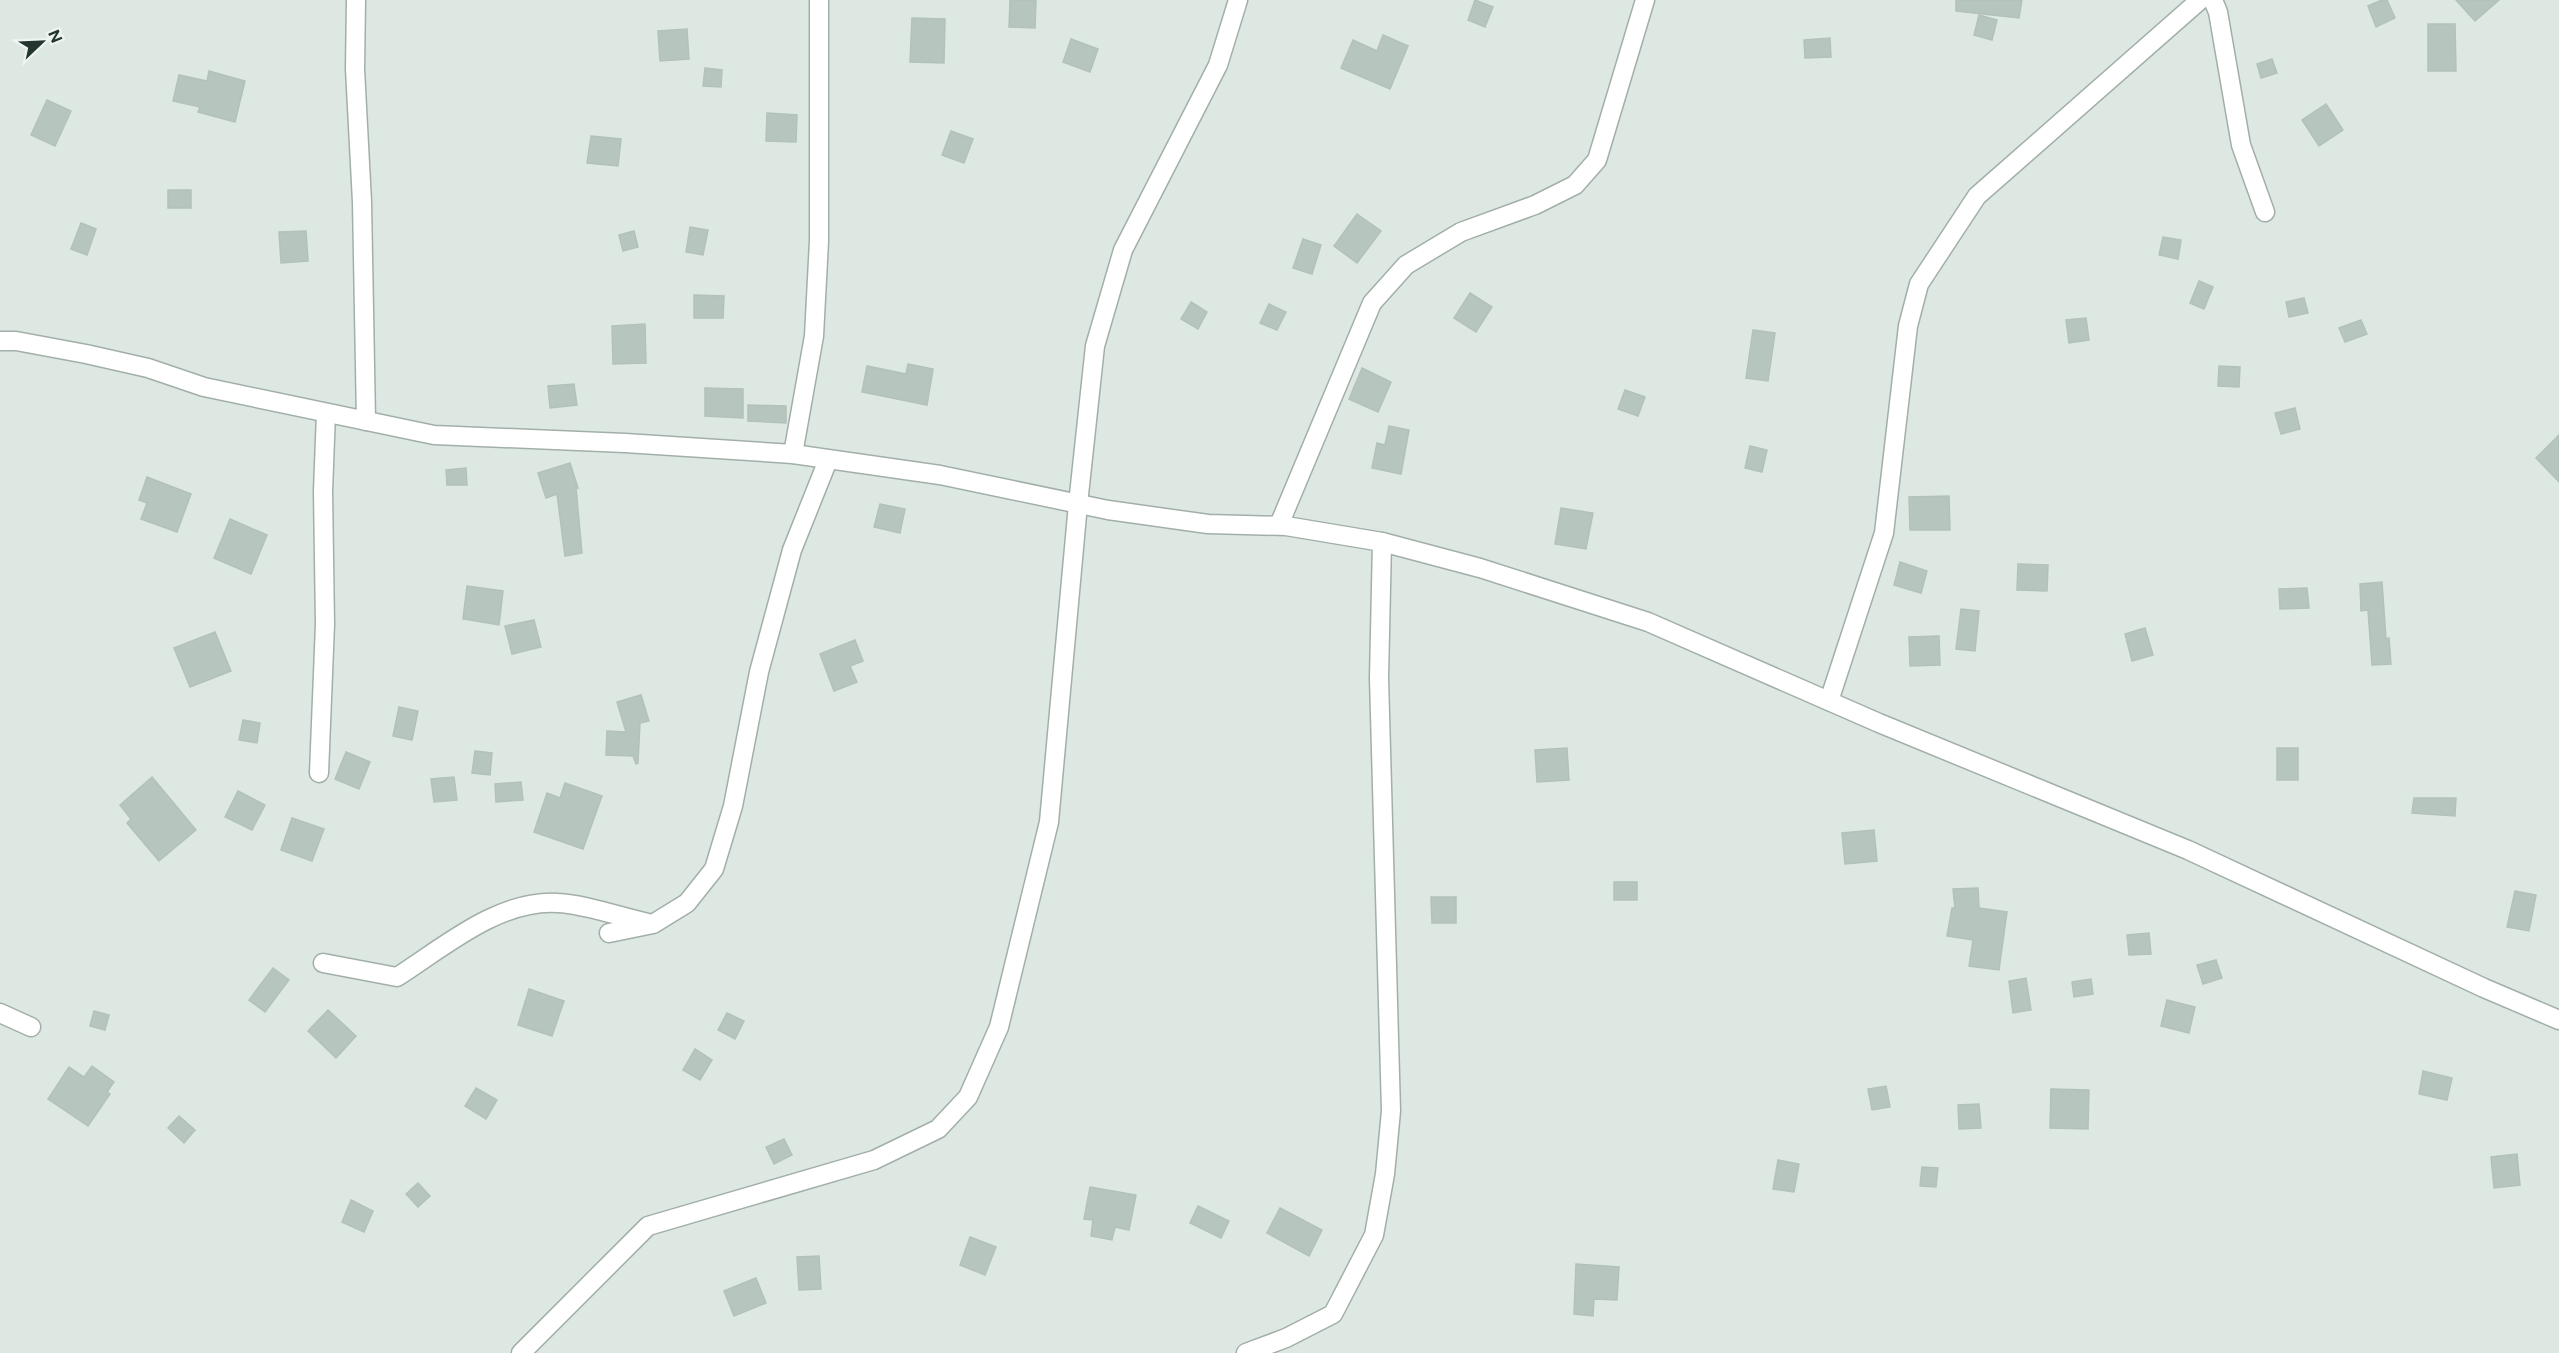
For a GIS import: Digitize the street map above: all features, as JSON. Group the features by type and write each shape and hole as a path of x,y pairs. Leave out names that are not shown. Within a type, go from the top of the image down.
{"street":[{"path":"356,0 366,422"},
{"path":"793,454 813,336 819,253 819,0"},
{"path":"521,1353 648,1226 874,1160 938,1129 968,1097 999,1027 1049,822 1095,346 1123,250 1218,64 1238,0"},
{"path":"1279,525 1372,303 1406,265 1461,232 1535,205 1575,185 1597,160 1646,0"},
{"path":"1829,701 1884,533 1908,326 1919,284 1977,196 2200,0"},
{"path":"2212,0 2218,12 2241,145 2265,212"},
{"path":"0,341 16,341 86,354 148,368 204,387 434,435 625,443 793,454 940,474 1108,510 1208,524 1279,525 1382,542 1480,568 1648,622 1829,701 2188,850 2484,988 2559,1020"},
{"path":"320,773 325,624 323,491 326,413"},
{"path":"609,933 653,924 687,903 714,869 733,806 759,672 792,550 828,460"},
{"path":"1246,1353 1286,1338 1333,1314 1374,1235 1385,1174 1391,1111 1379,678 1382,542"},
{"path":"323,963 397,977 490,918 522,904 558,903 653,924"},
{"path":"0,1013 31,1027"}],"building":[{"path":"1010,0 1036,0 1035,28 1009,27"},
{"path":"1475,0 1493,7 1485,27 1468,20"},
{"path":"1956,0 2022,0 2019,18 1956,11"},
{"path":"2387,0 2395,18 2376,27 2368,6"},
{"path":"2456,0 2499,0 2475,21"},
{"path":"1979,15 1997,20 1992,40 1974,35"},
{"path":"912,18 945,19 944,63 910,62"},
{"path":"2428,24 2455,24 2456,71 2428,71"},
{"path":"687,29 689,59 660,61 658,31"},
{"path":"1383,35 1408,46 1390,89 1341,68 1353,40 1377,51"},
{"path":"1830,38 1831,57 1805,58 1804,40"},
{"path":"1071,39 1098,49 1090,72 1063,62"},
{"path":"2272,59 2277,73 2261,78 2257,64"},
{"path":"705,68 722,70 721,87 703,86"},
{"path":"209,71 245,81 235,122 198,112 200,107 173,101 179,75 207,81"},
{"path":"47,100 71,111 55,146 31,135"},
{"path":"2326,104 2343,130 2319,146 2302,120"},
{"path":"767,113 797,115 796,142 766,141"},
{"path":"951,131 973,139 964,163 942,155"},
{"path":"591,136 621,139 618,166 587,163"},
{"path":"168,190 191,190 191,208 168,208"},
{"path":"1357,214 1381,231 1357,263 1334,246"},
{"path":"81,223 96,229 87,255 71,249"},
{"path":"690,227 708,230 703,255 686,252"},
{"path":"306,231 308,261 281,263 279,232"},
{"path":"634,231 638,247 623,251 619,235"},
{"path":"2163,237 2181,240 2178,259 2159,255"},
{"path":"1303,239 1321,245 1312,274 1293,268"},
{"path":"2199,281 2213,287 2204,309 2190,303"},
{"path":"1470,293 1492,307 1476,332 1454,318"},
{"path":"694,295 724,296 723,318 694,318"},
{"path":"2304,298 2308,313 2289,317 2286,302"},
{"path":"1191,302 1207,312 1198,329 1181,319"},
{"path":"1269,304 1286,312 1277,330 1260,323"},
{"path":"2086,318 2089,340 2069,343 2066,320"},
{"path":"2361,320 2367,334 2345,342 2339,328"},
{"path":"645,324 646,363 613,364 612,326"},
{"path":"1753,330 1775,333 1768,381 1746,378"},
{"path":"908,364 933,369 927,405 862,392 867,366 906,374"},
{"path":"2219,366 2240,367 2239,387 2218,386"},
{"path":"1362,368 1391,382 1378,412 1349,399"},
{"path":"574,384 577,405 550,408 548,386"},
{"path":"705,388 743,389 743,418 705,416"},
{"path":"1625,390 1645,397 1638,416 1618,409"},
{"path":"748,405 786,406 786,423 748,421"},
{"path":"2295,408 2300,429 2281,434 2275,413"},
{"path":"1389,426 1409,430 1401,474 1372,468 1377,443 1385,445"},
{"path":"2559,435 2559,482 2536,458"},
{"path":"1750,446 1767,450 1762,472 1745,468"},
{"path":"570,463 578,488 576,488 582,553 565,556 557,494 546,498 538,473"},
{"path":"466,468 467,485 447,485 446,470"},
{"path":"147,477 191,494 177,532 141,519 147,503 139,500"},
{"path":"1949,496 1950,530 1910,530 1909,497"},
{"path":"880,504 905,509 900,533 874,527"},
{"path":"1561,508 1593,513 1586,549 1555,544"},
{"path":"230,519 267,535 251,574 214,558"},
{"path":"1900,562 1927,571 1921,593 1894,585"},
{"path":"2018,564 2048,565 2047,591 2017,590"},
{"path":"2382,582 2386,639 2389,638 2391,664 2372,665 2368,610 2361,611 2360,584"},
{"path":"467,586 503,591 499,625 463,619"},
{"path":"2307,588 2309,608 2280,609 2279,589"},
{"path":"1961,609 1979,611 1975,651 1956,649"},
{"path":"534,620 541,647 512,654 505,626"},
{"path":"2145,628 2153,655 2132,661 2125,634"},
{"path":"215,632 231,671 190,687 174,648"},
{"path":"1939,636 1940,665 1910,666 1909,637"},
{"path":"855,640 863,661 850,666 857,682 834,691 820,654"},
{"path":"641,695 649,721 640,723 638,763 636,764 633,756 606,755 607,731 626,732 617,702"},
{"path":"399,707 418,711 412,740 393,736"},
{"path":"243,720 260,723 257,743 239,740"},
{"path":"1567,748 1569,780 1537,782 1535,750"},
{"path":"2277,748 2298,748 2298,780 2277,780"},
{"path":"475,751 492,753 490,775 472,773"},
{"path":"346,752 370,762 359,789 335,779"},
{"path":"152,777 196,830 159,861 127,823 131,819 120,805"},
{"path":"454,777 457,800 434,802 431,779"},
{"path":"521,782 523,800 496,802 495,784"},
{"path":"565,783 602,796 583,849 534,832 547,793 560,798"},
{"path":"238,791 265,805 252,830 225,817"},
{"path":"2414,798 2456,798 2455,816 2412,813"},
{"path":"292,818 324,829 312,861 281,850"},
{"path":"1874,830 1877,861 1845,864 1842,833"},
{"path":"1614,882 1637,882 1637,900 1614,900"},
{"path":"1978,888 1979,908 2007,912 1999,970 1969,966 1973,940 1947,936 1952,908 1955,908 1953,889"},
{"path":"2515,891 2536,895 2529,931 2507,927"},
{"path":"1431,897 1456,897 1456,923 1432,923"},
{"path":"2149,933 2151,954 2129,955 2127,935"},
{"path":"2216,960 2222,978 2203,984 2197,965"},
{"path":"273,968 289,980 265,1012 249,1000"},
{"path":"2026,978 2031,1010 2013,1013 2009,981"},
{"path":"2091,979 2093,994 2074,997 2072,982"},
{"path":"529,989 564,1001 552,1036 518,1025"},
{"path":"2167,1000 2195,1007 2189,1033 2161,1026"},
{"path":"328,1010 356,1036 336,1058 308,1031"},
{"path":"94,1011 109,1015 105,1030 90,1026"},
{"path":"727,1013 744,1021 735,1039 718,1030"},
{"path":"695,1049 712,1060 700,1080 683,1070"},
{"path":"92,1066 114,1082 107,1092 110,1094 88,1126 48,1099 69,1067 84,1077"},
{"path":"2423,1071 2452,1078 2447,1100 2419,1094"},
{"path":"1886,1086 1890,1107 1872,1110 1868,1089"},
{"path":"476,1088 497,1100 486,1119 465,1106"},
{"path":"2051,1089 2089,1090 2088,1129 2050,1128"},
{"path":"1979,1104 1981,1128 1959,1129 1958,1105"},
{"path":"179,1116 195,1130 184,1143 168,1128"},
{"path":"784,1139 792,1155 774,1164 766,1147"},
{"path":"2517,1154 2520,1185 2494,1188 2491,1157"},
{"path":"1778,1160 1799,1164 1794,1192 1773,1189"},
{"path":"1922,1167 1938,1168 1936,1187 1920,1186"},
{"path":"418,1183 430,1196 418,1207 406,1194"},
{"path":"1090,1187 1136,1195 1129,1230 1115,1227 1112,1240 1091,1236 1093,1220 1084,1219"},
{"path":"351,1200 373,1211 364,1232 342,1222"},
{"path":"1198,1206 1229,1221 1221,1238 1190,1223"},
{"path":"1280,1208 1322,1230 1309,1256 1267,1233"},
{"path":"970,1237 996,1247 985,1275 960,1265"},
{"path":"819,1256 821,1289 799,1290 797,1257"},
{"path":"1576,1264 1619,1267 1617,1300 1594,1299 1593,1316 1574,1314"},
{"path":"756,1278 766,1303 734,1316 724,1291"}]}
